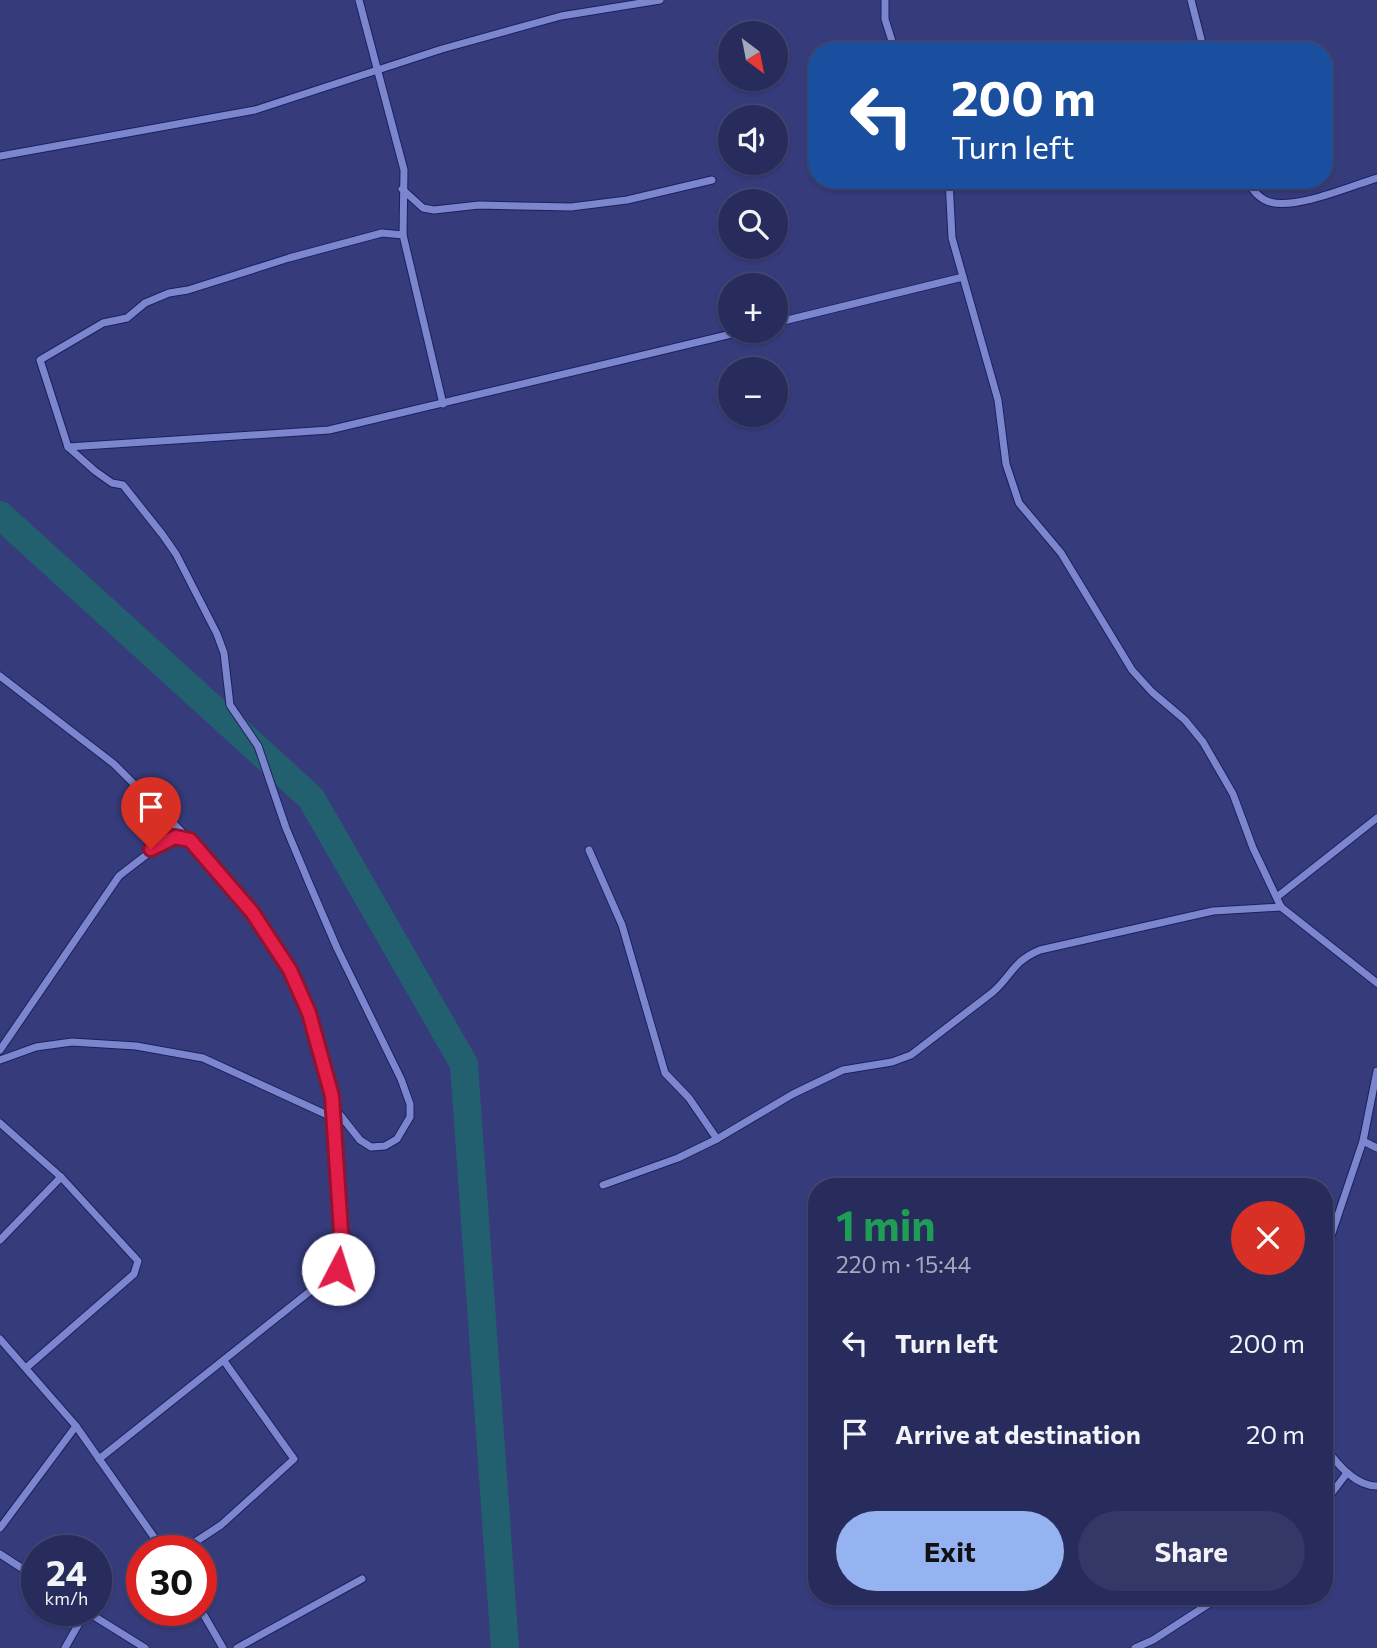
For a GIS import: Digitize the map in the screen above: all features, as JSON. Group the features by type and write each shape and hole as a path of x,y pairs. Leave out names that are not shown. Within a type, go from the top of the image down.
{"street":[{"path":"359,0 404,170 404,235 443,404"},
{"path":"0,156 254,110 442,49 561,16 660,0"},
{"path":"885,0 886,19 892,42"},
{"path":"1191,0 1202,42"},
{"path":"1253,189 1258,196 1271,203 1292,203 1377,178"},
{"path":"402,189 423,208 434,210 479,205 571,207 627,200 712,180"},
{"path":"949,189 952,238 998,400 1006,464 1019,503 1061,553 1094,603 1132,670 1152,692 1185,720 1203,742 1233,794 1253,848 1281,906 1377,983"},
{"path":"333,1106 360,1140 371,1147 385,1146 397,1139 410,1118 410,1104 401,1080 323,915 286,828 258,746 230,705 224,653 218,634 176,554 123,485 112,483 68,447 40,360 103,323 127,318 145,303 169,293 188,290 289,258 382,233 404,235"},
{"path":"788,320 963,277"},
{"path":"68,447 329,430 718,337"},
{"path":"0,676 114,765 190,840 252,912 290,970 309,1013 327,1073 333,1106 342,1247 338,1269 99,1458"},
{"path":"1277,897 1377,818"},
{"path":"0,1050 119,876 163,842 185,838"},
{"path":"589,850 622,925 666,1073 689,1098 717,1139"},
{"path":"603,1185 678,1158 717,1139 793,1094 843,1070 892,1062 911,1055 993,992 1002,984 1012,967 1040,950 1213,911 1281,906"},
{"path":"0,1060 36,1047 72,1042 136,1046 203,1058 334,1118"},
{"path":"1333,1230 1363,1141 1377,1071"},
{"path":"0,1122 61,1178 138,1261 134,1274 26,1368"},
{"path":"1363,1141 1377,1148"},
{"path":"0,1240 61,1178"},
{"path":"0,1339 76,1426 153,1535"},
{"path":"206,1535 222,1525 294,1459 224,1361"},
{"path":"0,1528 76,1426"},
{"path":"1333,1457 1347,1474 1367,1486 1377,1486"},
{"path":"1333,1492 1347,1474"},
{"path":"0,1554 21,1568"},
{"path":"237,1648 362,1579"},
{"path":"1135,1648 1153,1640 1207,1605"},
{"path":"65,1648 77,1626"},
{"path":"110,1626 145,1648"},
{"path":"210,1626 223,1648"}],"waterway":[{"path":"0,515 311,798 464,1064 505,1648"}],"route":[{"path":"151,849 175,837 190,840 252,912 290,970 309,1013 332,1096 342,1247 338,1269"}]}
